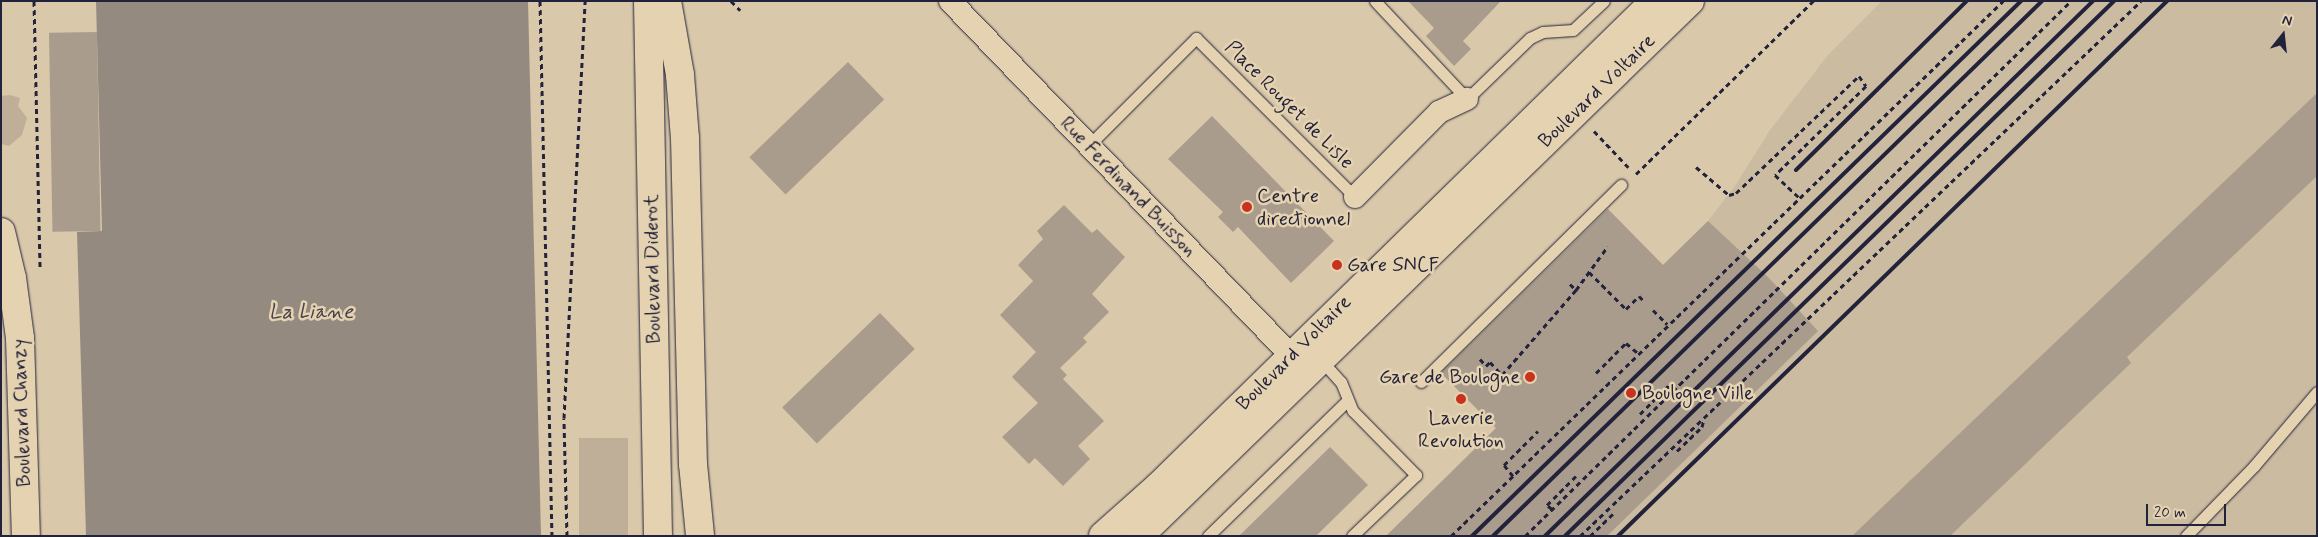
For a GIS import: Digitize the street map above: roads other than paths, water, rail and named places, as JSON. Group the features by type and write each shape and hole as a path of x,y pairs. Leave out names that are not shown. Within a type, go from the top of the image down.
{"street":[{"name":"Boulevard Diderot","path":"648,1 658,536"},
{"name":"Boulevard Diderot","path":"667,1 679,68 685,138 692,464 701,532"},
{"name":"Rue Ferdinand Buisson","path":"950,1 1088,146 1306,357"},
{"name":"Boulevard Voltaire","path":"1139,536 1306,357 1655,1"},
{"name":"Boulevard Voltaire","path":"1103,536 1306,357 1690,1"},
{"path":"1355,197 1439,112 1467,99"},
{"name":"Boulevard Chanzy","path":"1,232 12,278 20,338 26,536"}],"lane":[{"path":"1374,1 1467,99 1530,38 1543,32 1573,30 1604,1"},
{"name":"Place Rouget de Lisle","path":"1088,146 1196,38 1355,197"},
{"path":"1421,382 1621,184"},
{"path":"1306,357 1341,382 1347,401 1416,475 1352,536"},
{"path":"2186,536 2254,466 2317,392"},
{"path":"1208,536 1347,401"}],"water":[{"name":"La Liane","path":"96,1 528,1 541,536 86,536 77,232 102,231"}],"railway":[{"path":"1796,170 1967,1"},
{"path":"1472,536 2021,1"},
{"path":"1493,536 2042,1"},
{"path":"1545,536 2093,1"},
{"path":"1565,536 2114,1"},
{"path":"1618,536 2167,1"}],"place":[{"name":"Centre directionnel","path":"1247,207"},
{"name":"Gare SNCF","path":"1337,265"},
{"name":"Gare de Boulogne","path":"1530,377"},
{"name":"Boulogne Ville","path":"1631,393"},
{"name":"Laverie Revolution","path":"1461,399"}]}
